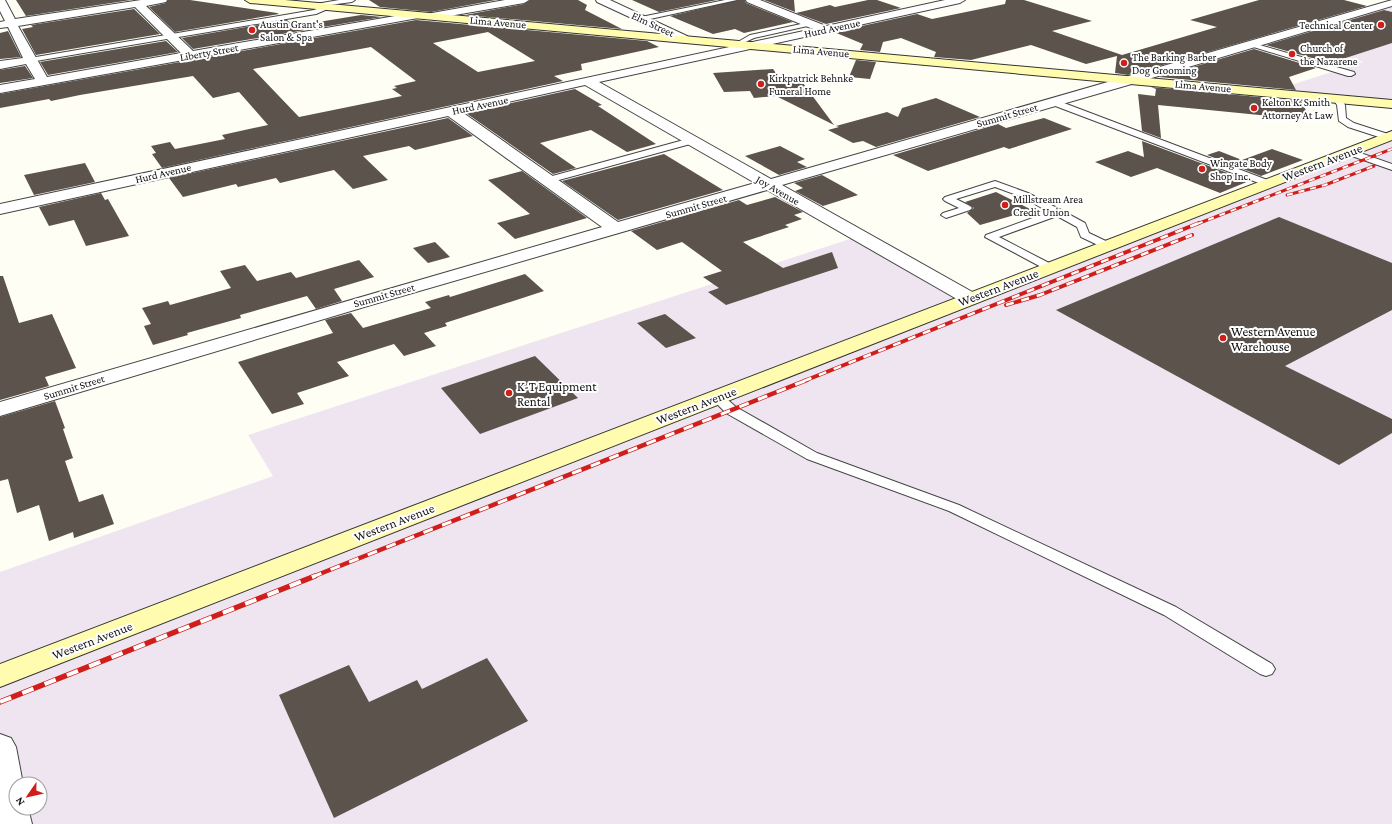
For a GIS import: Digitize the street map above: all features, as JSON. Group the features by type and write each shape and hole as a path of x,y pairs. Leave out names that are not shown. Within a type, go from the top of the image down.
{"main road":[{"name":"Lima Avenue","path":"250,0 739,43 1392,104"},
{"name":"Western Avenue","path":"0,676 969,298 1390,136"}],"street":[{"path":"0,0 5,24 43,81"},
{"path":"5,24 162,0"},
{"path":"432,16 524,0"},
{"name":"Elm Street","path":"601,0 683,38"},
{"path":"751,0 826,30"},
{"name":"Hurd Avenue","path":"0,210 960,0"},
{"path":"900,2 919,9"},
{"name":"Summit Street","path":"0,409 615,228 768,185 1392,3"},
{"path":"138,4 190,56"},
{"name":"Liberty Street","path":"0,89 418,15"},
{"path":"0,65 30,60"},
{"name":"Joy Avenue","path":"587,81 969,298"},
{"path":"451,111 615,228"},
{"path":"0,747 15,824"}],"lane":[{"path":"316,6 352,0"},
{"path":"641,19 734,0"},
{"path":"30,60 316,12 328,7"},
{"path":"739,43 752,36 810,24"},
{"path":"1249,44 1351,74"},
{"path":"1337,99 1341,104 1342,119 1351,125 1390,136"},
{"path":"1053,102 1267,183"},
{"path":"548,180 691,141"},
{"path":"1349,152 1392,167"},
{"path":"946,215 966,208 948,199 995,184 1025,196 1058,212 1081,225 1085,235 1106,245"},
{"path":"1049,267 990,237 1058,212"},
{"path":"716,397 731,410 812,456 954,508 1170,611 1266,669"}],"shaded area":[{"path":"1392,3 1392,104 1269,92 1363,62 1274,37"},
{"path":"1392,135 1392,824 0,824 0,572 273,476 248,435 859,236 969,298"}],"building":[{"path":"16,0 131,0 26,16"},
{"path":"168,0 190,0 279,14 175,32 149,7 166,3"},
{"path":"369,0 496,0 431,12 380,7"},
{"path":"530,0 578,0 587,5 585,10 622,29 465,15 524,4"},
{"path":"632,0 717,0 659,12"},
{"path":"738,0 745,0 746,3 793,22 744,33 735,29 713,34 670,16"},
{"path":"764,0 794,0 795,12"},
{"path":"868,0 877,0 901,8 826,24 796,13 830,5 835,7"},
{"path":"1006,0 1024,0 1092,21 1052,31 1122,55 1217,27 1190,20 1259,0 1344,0 1367,6 1128,75 1115,73 1117,56 1086,64 1031,45 971,60 934,57 936,52 901,38 883,42 880,52 860,50 863,44 834,32 917,14 932,19 1005,4"},
{"path":"134,9 160,34 36,55 22,29 33,27 31,25"},
{"path":"1384,10 1392,12 1392,43 1330,63 1266,45"},
{"path":"361,15 382,17 193,49 182,38 287,20 294,26"},
{"path":"416,20 647,41 659,47 581,64 582,70 554,76 563,81 162,168 152,154 156,153 151,146 170,142 175,149 225,139 222,135 268,125 239,92 213,98 193,76 51,101 49,99 0,108 0,94","holes":["488,32 535,61 478,72 433,43","371,47 416,81 394,86 397,88 392,89 402,96 299,117 253,69"]},
{"path":"8,31 21,57 0,59 0,33"},
{"path":"166,41 178,52 48,75 40,62"},
{"path":"1254,49 1316,68 1289,77 1296,90 1159,77"},
{"path":"856,60 876,62 870,79 849,77"},
{"path":"25,66 33,78 0,83 0,70"},
{"name":"Kirkpatrick Behnke Funeral Home","path":"773,69 781,80 800,79 834,125 776,96 754,98 750,91 724,92 713,73"},
{"path":"1151,87 1301,101 1311,120 1158,105 1161,138 1142,131 1138,94 1155,96 1156,89"},
{"path":"575,89 602,105 598,106 656,144 627,152 591,130 540,143 576,168 553,174 466,113"},
{"path":"936,98 980,117 876,147 863,141 853,143 828,130 839,127 836,126 887,112 898,117 902,108"},
{"path":"448,118 473,136 415,150 409,146 363,156 388,180 353,189 334,170 280,183 276,178 238,187 236,184 183,197 169,178"},
{"path":"1044,118 1072,129 1009,149 1004,147 928,171 893,155 998,124 1006,128"},
{"name":"Wingate Body Shop Inc.","path":"1142,141 1249,181 1220,193 1157,168 1131,177 1095,162 1128,151 1144,157"},
{"path":"780,146 805,159 797,162 807,167 779,175 745,156"},
{"path":"1272,149 1303,160 1261,176 1207,155 1219,151 1242,160"},
{"path":"664,154 723,190 618,220 562,181"},
{"path":"85,163 95,182 34,195 24,175"},
{"path":"522,171 587,218 515,239 497,223 530,214 488,180"},
{"path":"822,175 858,195 823,206 795,191 803,188 794,183"},
{"name":"Millstream Area Credit Union","path":"996,192 1032,210 980,225 967,213 974,208 965,202"},
{"path":"101,193 105,200 108,199 129,236 86,246 74,220 49,226 39,207"},
{"path":"775,197 803,212 794,215 802,219 785,225 789,227 743,242 783,268 832,252 838,268 726,305 708,292 719,288 703,277 722,271 682,242 657,250 631,231 739,200 747,205"},
{"name":"Western Avenue Warehouse","path":"1279,217 1392,263 1392,310 1285,366 1392,419 1392,433 1339,465 1056,310"},
{"path":"435,242 450,257 428,263 413,248"},
{"path":"359,260 374,277 334,289 342,301 316,309 307,296 240,315 241,318 187,333 188,335 153,345 144,326 151,324 142,308 168,301 170,305 231,288 220,271 245,265 257,281 291,272 296,278"},
{"path":"525,274 544,291 445,323 447,326 424,333 436,346 404,356 394,344 337,362 349,376 297,393 304,404 272,414 238,362 333,333 325,320 351,313 363,328 431,308 425,302 449,295 450,297"},
{"path":"0,276 3,276 19,323 52,314 76,368 45,377 49,386 0,400"},
{"path":"665,314 696,338 666,348 637,323"},
{"name":"K-T Equipment Rental","path":"535,356 578,398 480,434 441,388"},
{"path":"55,401 65,428 63,429 73,458 65,461 79,502 103,494 114,524 74,538 73,532 49,541 39,505 17,513 8,479 0,481 0,417"},
{"path":"487,658 528,721 334,818 279,695 349,665 369,702 417,680 422,689"}],"railway":[{"path":"1197,224 1392,149"},
{"path":"1287,195 1325,185 1374,166"},
{"path":"804,381 1199,223"},
{"path":"1006,305 1040,295 1192,235"},
{"path":"312,577 807,380"},
{"path":"0,702 315,576"}],"place":[{"name":"Technical Center","path":"1381,25"},
{"name":"Austin Grant's Salon & Spa","path":"252,30"},
{"name":"Church of the Nazarene","path":"1292,54"},
{"name":"The Barking Barber Dog Grooming","path":"1124,63"},
{"name":"Kirkpatrick Behnke Funeral Home","path":"761,84"},
{"name":"Kelton K. Smith Attorney At Law","path":"1254,108"},
{"name":"Wingate Body Shop Inc.","path":"1202,169"},
{"name":"Millstream Area Credit Union","path":"1005,205"},
{"name":"Western Avenue Warehouse","path":"1223,338"},
{"name":"K-T Equipment Rental","path":"509,393"}]}
